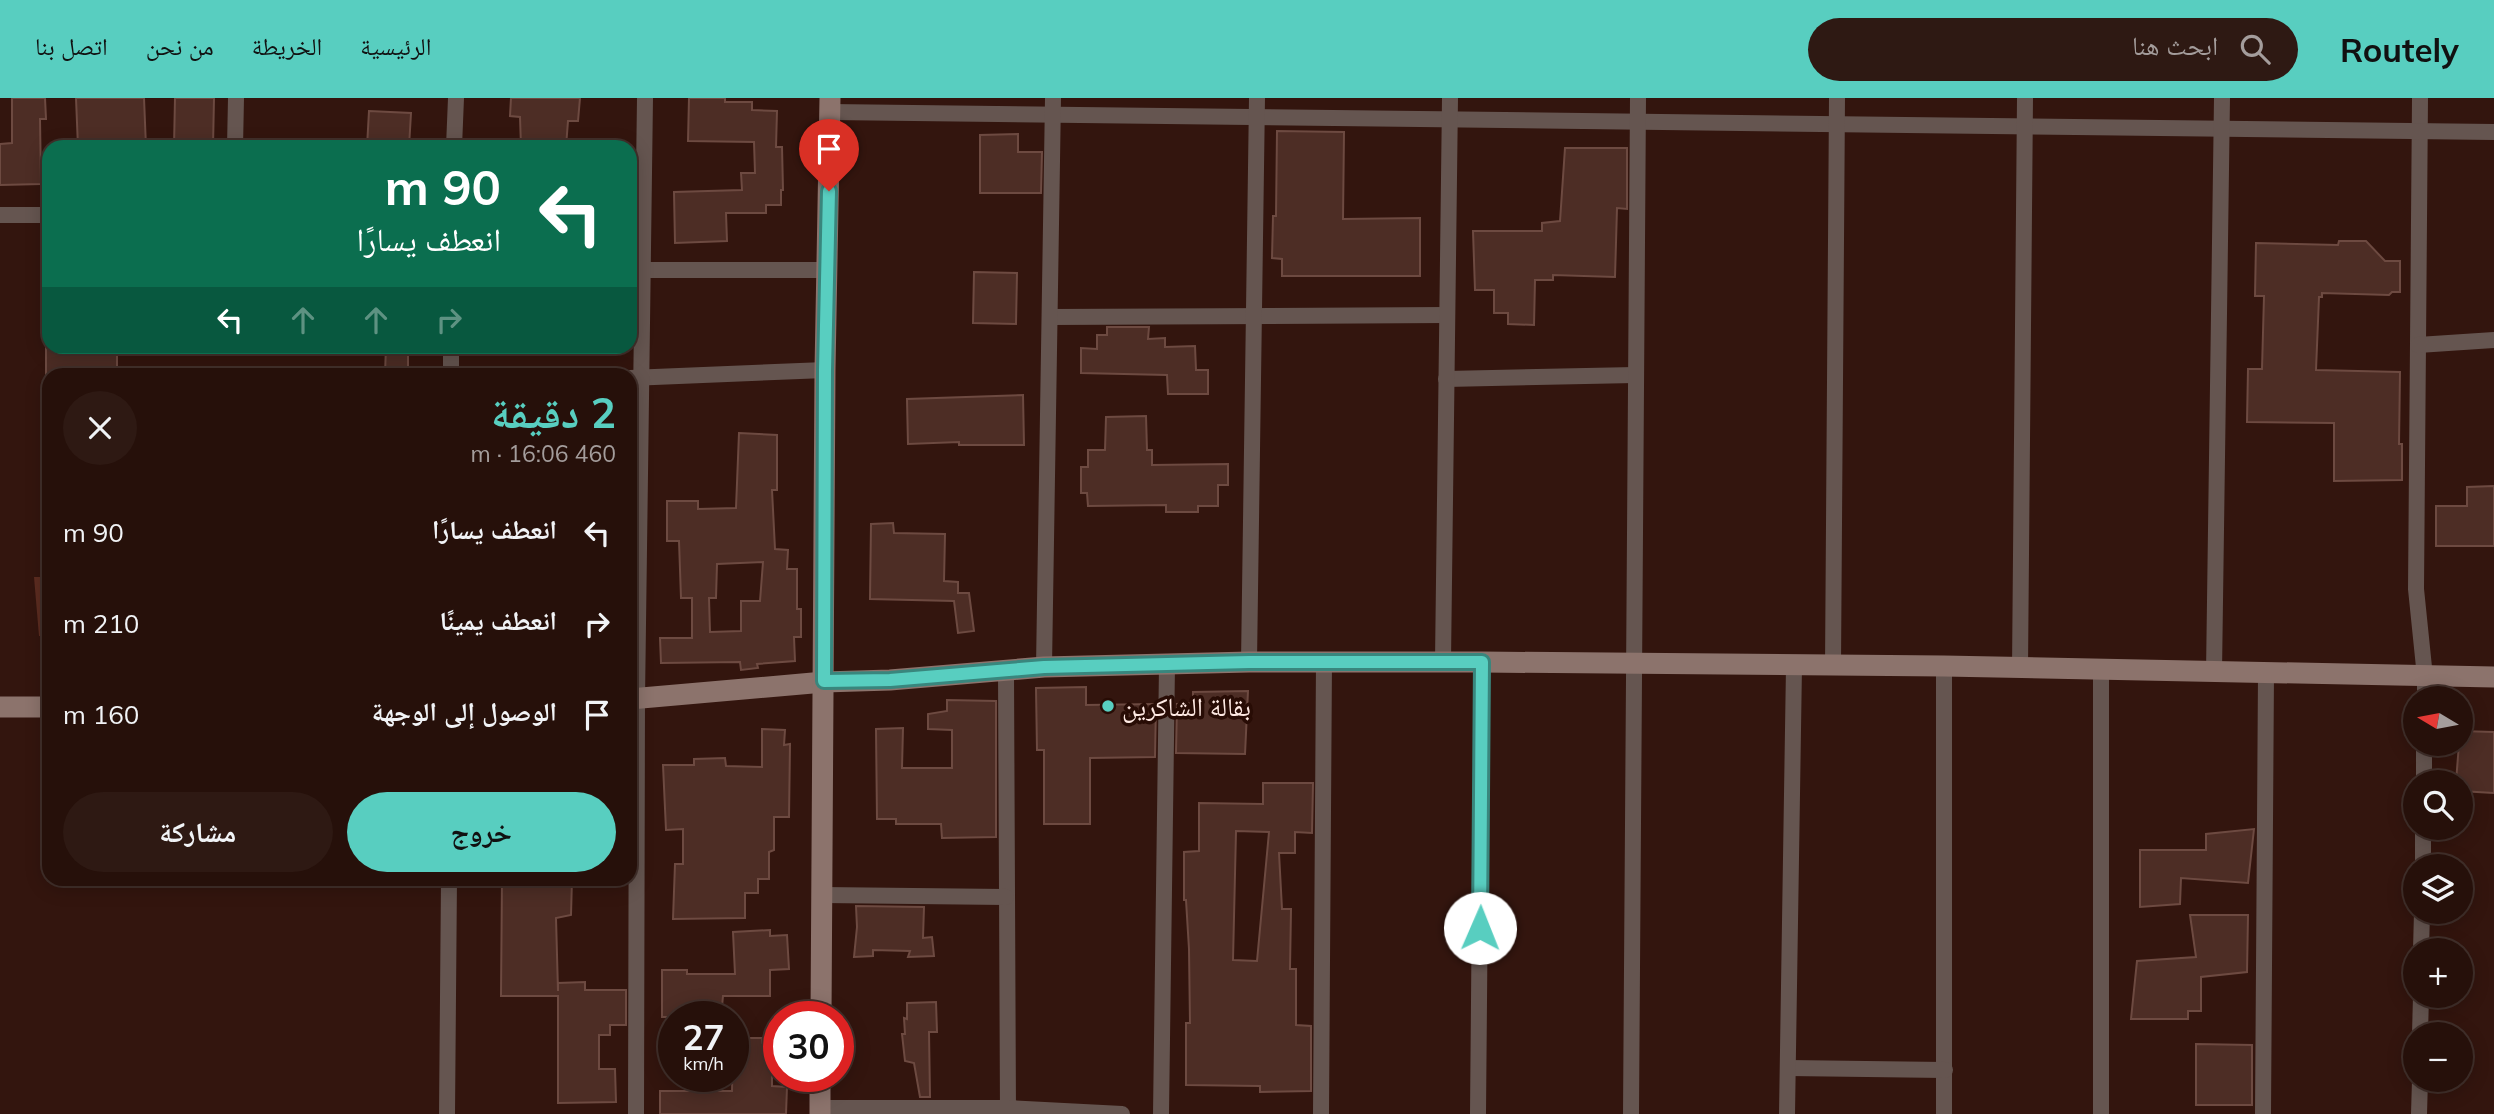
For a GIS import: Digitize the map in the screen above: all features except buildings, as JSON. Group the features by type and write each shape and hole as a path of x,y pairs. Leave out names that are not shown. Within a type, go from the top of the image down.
{"street":[{"path":"235,140 236,98"},
{"path":"454,140 456,98"},
{"path":"645,98 637,270 828,270"},
{"path":"1044,667 1053,98"},
{"path":"1249,662 1257,98"},
{"path":"1443,662 1450,98"},
{"path":"1631,1114 1638,98"},
{"path":"1833,666 1837,98"},
{"path":"2020,669 2025,98"},
{"path":"2214,673 2222,98"},
{"path":"2420,98 2416,589 2425,686"},
{"path":"821,1001 825,370 830,105 1052,115 2494,132"},
{"path":"0,215 42,215"},
{"path":"1049,317 1447,315"},
{"path":"2418,345 2494,340"},
{"path":"637,377 825,370"},
{"path":"1446,379 1635,375"},
{"path":"1321,1114 1324,661"},
{"path":"637,699 824,681 890,680 1044,667 1324,661 2101,669 2266,674 2403,686"},
{"path":"1478,1114 1482,662"},
{"path":"1161,1114 1167,665"},
{"path":"1787,1114 1794,666"},
{"path":"1944,666 1944,1114"},
{"path":"2101,669 2101,1114"},
{"path":"1006,672 1008,1111"},
{"path":"2263,1114 2266,674"},
{"path":"2438,686 2494,677"},
{"path":"0,707 42,707"},
{"path":"447,1114 449,886"},
{"path":"635,886 636,1114"},
{"path":"822,895 1006,897"},
{"path":"1788,1068 1945,1069"},
{"path":"820,1092 820,1111 1122,1114"},
{"path":"2419,1114 2420,1092"}],"shaded area":[{"path":"34,577 42,577 42,636 39,636"}],"place":[{"name":"بقالة الشاكرين","path":"1108,706"}],"route":[{"path":"829,191 825,370 824,681 890,680 1044,667 1324,661 1482,662 1480,928"}]}
